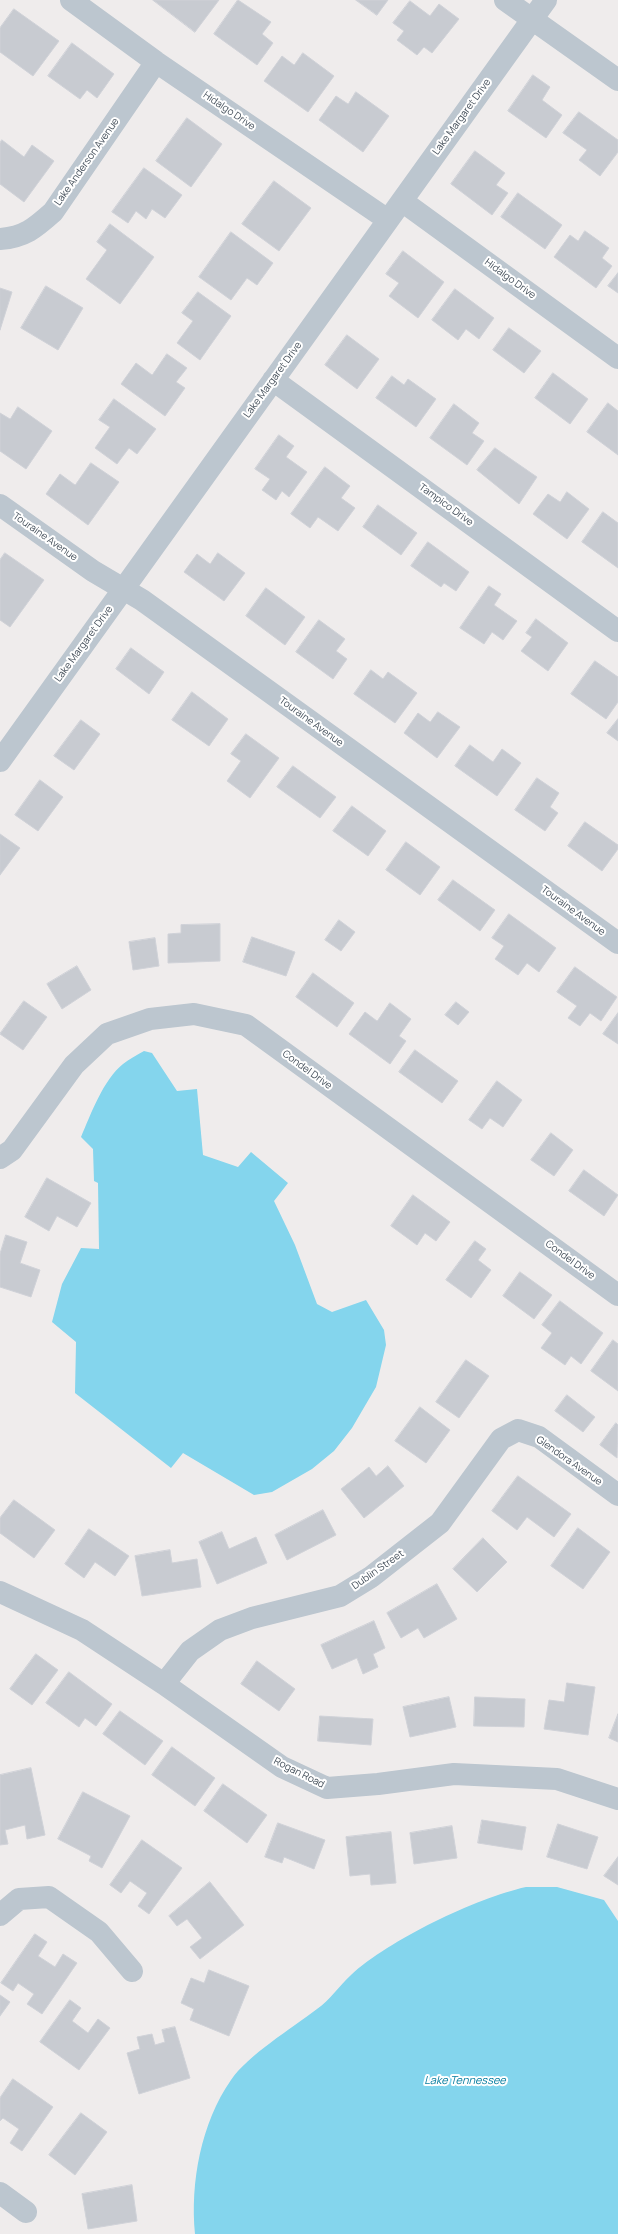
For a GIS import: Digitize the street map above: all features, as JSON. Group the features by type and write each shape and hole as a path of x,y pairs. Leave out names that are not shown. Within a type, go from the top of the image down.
{"street":[{"name":"Hidalgo Drive","path":"71,0 156,62 388,220"},
{"path":"505,0 618,80"},
{"name":"Lake Margaret Drive","path":"0,761 546,0"},
{"name":"Lake Anderson Avenue","path":"0,239 17,238 36,228 53,212 156,62"},
{"name":"Hidalgo Drive","path":"402,201 618,358"},
{"name":"Tampico Drive","path":"274,380 618,630"},
{"name":"Touraine Avenue","path":"0,505 94,571 148,604 618,943"},
{"name":"Condel Drive","path":"0,1158 12,1150 74,1064 108,1034 150,1019 194,1014 246,1025 618,1295"},
{"name":"Glendora Avenue","path":"518,1430 539,1438 618,1495"},
{"name":"Dublin Street","path":"164,1684 190,1651 220,1630 252,1618 340,1596 370,1577 440,1523 501,1439 518,1430"},
{"name":"Rogan Road","path":"0,1592 82,1630 164,1684 282,1767 326,1788 378,1784 454,1774 557,1779 618,1799"},
{"path":"0,1915 19,1899 49,1897 99,1932 132,1971"},
{"path":"0,2193 26,2212"}],"water":[{"path":"144,1051 152,1053 177,1091 197,1089 203,1155 238,1167 251,1152 288,1183 274,1201 295,1245 317,1304 332,1312 366,1300 384,1330 386,1345 376,1387 352,1428 334,1451 312,1469 272,1492 254,1495 183,1453 171,1468 75,1393 76,1342 52,1322 62,1284 81,1248 99,1249 98,1183 94,1181 93,1149 81,1137 93,1108 109,1079 123,1064"},
{"name":"Lake Tennessee","path":"526,1887 557,1887 604,1900 618,1921 618,2234 195,2234 194,2194 196,2174 205,2134 212,2115 231,2080 248,2061 322,2005 351,1975 387,1948 459,1910 483,1900"}],"building":[{"path":"153,0 219,0 195,32"},
{"path":"238,0 271,22 262,34 273,43 257,65 214,34"},
{"path":"356,0 388,0 377,15"},
{"path":"410,1 430,16 439,4 459,19 432,53 424,47 417,55 397,40 404,31 393,23"},
{"path":"14,9 59,41 33,76 0,52 0,28"},
{"path":"72,43 114,74 97,98 87,90 80,99 48,76"},
{"path":"303,53 334,76 308,112 264,81 282,56 294,65"},
{"path":"533,75 550,87 542,100 562,115 546,138 508,111"},
{"path":"356,92 389,116 363,152 319,120 336,96 348,104"},
{"path":"579,112 618,140 618,152 600,176 579,160 587,150 563,133"},
{"path":"187,118 222,144 191,187 156,161"},
{"path":"2,140 24,157 32,145 54,161 24,202 0,184 0,143"},
{"path":"475,151 505,173 496,185 508,193 492,215 451,184"},
{"path":"144,168 182,195 165,218 152,209 146,219 136,211 128,223 112,212"},
{"path":"274,181 311,208 279,251 242,224"},
{"path":"518,193 562,225 545,249 501,217"},
{"path":"110,224 154,257 120,304 86,279 107,250 97,242"},
{"path":"585,231 609,248 602,258 612,266 596,288 554,257 570,235 578,241"},
{"path":"231,232 273,263 257,285 247,278 231,300 199,277"},
{"path":"403,251 444,282 418,318 389,296 399,283 386,274"},
{"path":"618,273 618,293 608,286"},
{"path":"46,286 83,308 58,350 21,328"},
{"path":"0,288 12,292 0,330"},
{"path":"455,289 494,318 479,339 466,329 458,340 432,320"},
{"path":"198,292 231,316 200,360 177,343 193,321 182,313"},
{"path":"509,328 541,351 524,373 493,350"},
{"path":"347,335 379,359 357,389 325,365"},
{"path":"167,354 187,368 176,382 185,388 165,416 121,384 136,363 152,375"},
{"path":"553,373 588,399 570,424 535,398"},
{"path":"392,376 404,385 408,379 436,399 416,427 376,398"},
{"path":"114,399 156,429 137,454 129,448 117,464 95,448 110,427 99,420"},
{"path":"608,403 618,411 618,455 587,432"},
{"path":"454,404 479,423 472,433 484,441 467,465 430,438"},
{"path":"18,407 52,431 26,469 0,451 0,413 10,419"},
{"path":"279,435 294,446 286,457 307,472 289,497 282,491 276,500 262,490 270,479 255,469"},
{"path":"495,448 537,477 519,504 477,470"},
{"path":"91,463 119,482 88,525 46,494 60,474 75,485"},
{"path":"325,467 350,486 341,498 355,508 338,531 318,517 310,528 291,514"},
{"path":"567,492 589,509 567,539 533,514 548,494 560,502"},
{"path":"378,505 417,533 401,555 363,527"},
{"path":"603,512 618,523 618,568 582,542"},
{"path":"428,542 469,572 456,591 444,583 441,587 411,566"},
{"path":"5,553 44,580 10,627 0,620 0,560"},
{"path":"218,553 245,573 224,601 184,572 197,554 210,564"},
{"path":"489,586 501,594 494,605 517,621 503,640 492,632 484,644 460,628"},
{"path":"266,588 305,617 285,645 246,616"},
{"path":"536,619 568,643 548,671 521,651 532,637 526,633"},
{"path":"319,620 345,639 336,651 347,659 333,679 296,652"},
{"path":"131,648 164,672 149,694 116,669"},
{"path":"595,661 618,677 618,702 606,719 571,694"},
{"path":"371,670 383,679 388,672 417,693 395,723 354,694"},
{"path":"192,692 228,719 209,746 172,720"},
{"path":"438,712 460,727 437,758 404,733 418,713 430,722"},
{"path":"618,719 618,741 607,733"},
{"path":"81,720 100,734 74,770 54,756"},
{"path":"246,734 279,758 250,798 227,781 241,761 231,754"},
{"path":"470,745 493,762 502,749 521,763 497,796 455,766"},
{"path":"293,766 336,797 320,818 277,787"},
{"path":"537,778 559,793 550,807 558,813 545,831 515,810"},
{"path":"40,780 63,797 38,831 15,815"},
{"path":"352,806 386,831 368,856 333,831"},
{"path":"585,822 618,845 618,849 602,871 568,846"},
{"path":"0,834 20,848 0,875"},
{"path":"406,842 440,867 420,895 386,870"},
{"path":"453,880 495,910 480,931 438,900"},
{"path":"509,914 556,948 539,972 527,963 518,975 495,959 504,946 492,938"},
{"path":"339,920 355,932 341,951 325,940"},
{"path":"220,924 220,961 168,963 168,934 181,933 181,925"},
{"path":"252,937 295,952 286,976 243,962"},
{"path":"155,938 159,966 133,970 129,942"},
{"path":"77,966 91,990 62,1009 47,984"},
{"path":"575,967 617,997 601,1021 590,1013 580,1026 568,1018 577,1006 557,992"},
{"path":"313,973 354,1003 337,1027 296,997"},
{"path":"24,1001 47,1017 23,1050 0,1034"},
{"path":"456,1002 469,1012 458,1025 445,1015"},
{"path":"390,1003 411,1019 399,1036 406,1041 390,1064 349,1034 365,1012 377,1021"},
{"path":"618,1013 618,1044 603,1034"},
{"path":"415,1050 458,1081 442,1103 399,1072"},
{"path":"497,1081 522,1100 503,1127 490,1118 482,1129 469,1120"},
{"path":"551,1133 573,1150 554,1176 531,1160"},
{"path":"584,1170 618,1195 604,1216 569,1191"},
{"path":"47,1178 91,1203 77,1227 57,1216 49,1231 25,1217"},
{"path":"413,1195 450,1222 436,1241 425,1233 417,1245 391,1226"},
{"path":"6,1235 27,1242 20,1263 40,1270 31,1297 0,1287 0,1254"},
{"path":"475,1241 486,1249 478,1260 491,1270 471,1298 446,1280"},
{"path":"520,1272 552,1295 534,1319 503,1296"},
{"path":"560,1301 603,1333 581,1364 571,1356 565,1365 541,1348 552,1333 542,1325"},
{"path":"613,1340 618,1344 618,1391 591,1371"},
{"path":"466,1360 489,1376 459,1418 436,1402"},
{"path":"567,1395 595,1417 583,1432 555,1411"},
{"path":"420,1407 450,1430 426,1463 395,1441"},
{"path":"616,1423 618,1425 617,1458 600,1445"},
{"path":"388,1466 404,1486 364,1518 341,1489 369,1467 376,1476"},
{"path":"518,1476 571,1514 554,1537 527,1517 517,1530 492,1511"},
{"path":"14,1500 55,1530 34,1558 0,1533 0,1518"},
{"path":"323,1510 336,1535 287,1560 275,1535"},
{"path":"578,1528 610,1552 583,1589 551,1566"},
{"path":"89,1529 129,1556 115,1576 95,1562 84,1578 65,1564"},
{"path":"222,1532 229,1549 256,1537 267,1563 217,1584 199,1542"},
{"path":"483,1538 507,1562 477,1592 453,1569"},
{"path":"170,1550 172,1563 197,1559 201,1587 142,1596 135,1556"},
{"path":"437,1584 457,1619 424,1638 418,1628 401,1638 387,1613"},
{"path":"374,1621 385,1648 373,1654 378,1667 363,1674 357,1658 332,1669 321,1645"},
{"path":"36,1654 58,1670 32,1705 10,1689"},
{"path":"257,1661 295,1689 279,1711 241,1684"},
{"path":"69,1672 112,1704 96,1726 85,1718 79,1727 46,1703"},
{"path":"567,1683 595,1687 588,1735 544,1729 549,1700 564,1702"},
{"path":"449,1697 456,1727 410,1737 403,1707"},
{"path":"475,1697 525,1699 524,1727 474,1726"},
{"path":"120,1711 163,1741 145,1765 103,1734"},
{"path":"618,1714 618,1742 609,1738"},
{"path":"320,1716 373,1719 371,1745 318,1741"},
{"path":"172,1747 215,1778 195,1806 152,1775"},
{"path":"31,1768 45,1835 27,1839 25,1825 5,1830 8,1844 0,1845 0,1775"},
{"path":"223,1784 267,1815 247,1843 204,1811"},
{"path":"83,1792 130,1816 102,1868 89,1861 91,1856 58,1839"},
{"path":"482,1820 526,1827 522,1850 478,1843"},
{"path":"278,1823 325,1840 314,1869 284,1857 282,1863 265,1857"},
{"path":"558,1824 598,1837 587,1869 547,1857"},
{"path":"452,1826 457,1858 414,1864 410,1833"},
{"path":"391,1832 396,1883 371,1885 370,1874 350,1876 346,1837"},
{"path":"142,1840 182,1868 149,1914 138,1906 147,1893 130,1881 121,1893 110,1885"},
{"path":"618,1857 618,1885 604,1876"},
{"path":"210,1882 244,1925 200,1959 190,1947 202,1938 187,1919 177,1926 169,1916"},
{"path":"35,1934 47,1942 38,1956 55,1967 63,1954 77,1963 42,2014 27,2004 34,1994 18,1983 13,1991 1,1983"},
{"path":"209,1970 249,1986 229,2036 190,2020 194,2009 181,2003 191,1978 204,1983"},
{"path":"0,1995 10,2002 0,2016"},
{"path":"70,2000 81,2008 72,2021 88,2033 98,2019 110,2028 79,2070 40,2042"},
{"path":"175,2027 190,2078 139,2094 127,2053 140,2049 137,2037 152,2034 155,2045 165,2042 162,2030"},
{"path":"13,2079 53,2107 22,2151 10,2143 19,2129 3,2118 0,2121 0,2098"},
{"path":"81,2113 107,2132 75,2175 49,2155"},
{"path":"132,2185 137,2221 88,2229 82,2194"}]}
